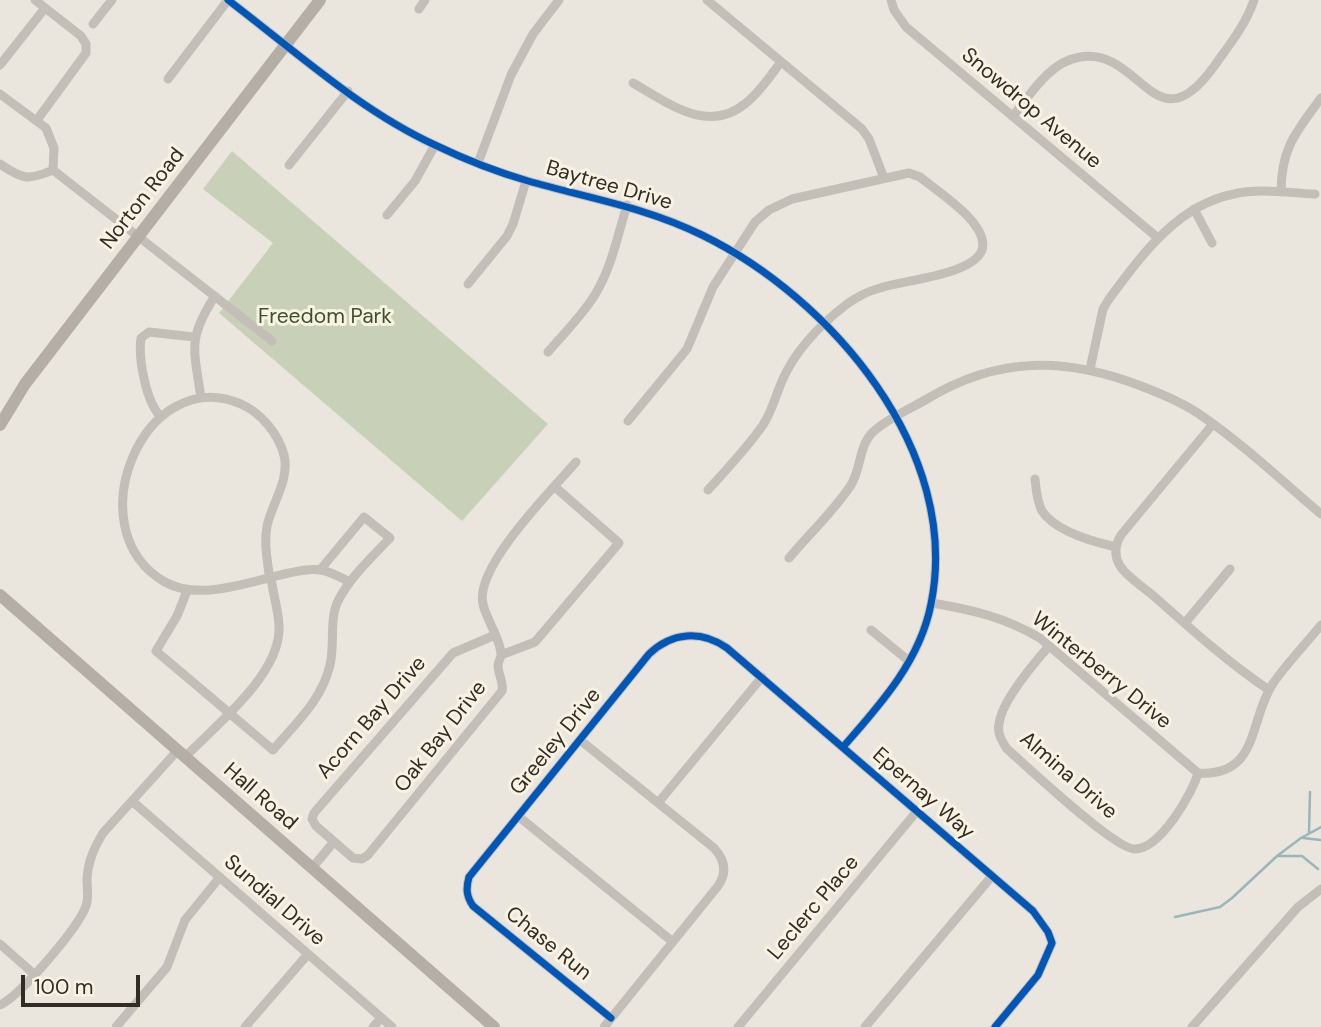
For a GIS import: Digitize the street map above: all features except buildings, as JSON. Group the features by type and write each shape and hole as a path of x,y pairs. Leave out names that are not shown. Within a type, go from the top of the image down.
{"street":[{"path":"35,0 81,36 86,44 86,53 37,120"},
{"path":"93,24 112,0"},
{"path":"168,79 228,0"},
{"name":"Baytree Drive","path":"228,0 348,92 388,120 435,145 526,181 627,205 692,230 733,253 798,299 825,324 877,387 896,417 920,467 931,502 937,552 932,603 909,661 879,706 843,747"},
{"name":"Norton Road","path":"0,425 25,384 320,0"},
{"path":"419,9 425,0"},
{"path":"478,163 512,75 533,34 559,0"},
{"path":"707,0 862,129 869,139 884,178"},
{"name":"Snowdrop Avenue","path":"891,0 894,10 906,27 1158,238"},
{"path":"1013,116 1055,67 1080,57 1106,59 1167,99 1186,96 1201,85 1242,26 1254,0"},
{"path":"0,65 45,8"},
{"path":"633,83 690,114 709,118 728,114 745,104 781,62"},
{"path":"289,165 348,92"},
{"path":"0,94 46,128 54,148 53,170"},
{"path":"1281,192 1281,174 1286,152 1296,132 1321,97"},
{"path":"387,215 415,181 435,145"},
{"path":"1,166 23,178 36,177 53,170"},
{"path":"53,170 272,341"},
{"path":"628,421 687,349 713,286 733,253 755,222 779,204 909,173 920,177 973,221 981,233 981,251 973,263 957,270 865,293 849,303 809,340 788,368 763,424 708,490"},
{"path":"468,284 507,236 526,181"},
{"path":"1090,369 1103,309 1158,238 1177,220 1194,209 1232,194 1315,194"},
{"path":"548,352 597,291 607,270 627,205"},
{"path":"1194,209 1212,243"},
{"path":"201,398 194,337 202,316 215,296"},
{"path":"160,417 146,387 141,338 149,332 194,337"},
{"path":"789,558 852,482 868,438 880,426 945,388 981,374 1012,367 1043,365 1090,369 1184,404 1213,424 1321,514"},
{"path":"0,1005 16,994 73,930 82,916 86,904 91,855 103,833 132,801 229,712 261,677 272,662 277,647 279,626 270,577 265,542 270,513 285,474 281,446 276,436 260,415 219,398 201,398 160,417 138,445 128,469 122,498 129,540 136,555 149,570 168,584 187,591 202,592 270,577 320,570 350,582"},
{"path":"1213,424 1121,535 1116,547 1120,565 1239,670 1269,690"},
{"name":"Oak Bay Drive","path":"333,843 353,859 362,859 368,855 502,691 498,665 501,655 482,601 484,586 500,550 576,462"},
{"path":"1035,479 1041,510 1047,516 1085,539 1116,547"},
{"path":"501,655 535,642 619,543 555,487"},
{"path":"187,591 177,617 156,651 273,750 318,697 331,664 336,605 350,582 390,538 364,517 320,570"},
{"path":"1185,623 1230,569"},
{"name":"Hall Road","path":"0,595 494,1027"},
{"name":"Winterberry Drive","path":"932,603 988,614 1016,624 1049,646 1198,773"},
{"path":"1198,773 1208,774 1227,769 1243,755 1250,746 1269,690 1321,625"},
{"path":"871,631 909,661"},
{"name":"Acorn Bay Drive","path":"333,843 313,823 314,813 319,806 453,653 495,635"},
{"name":"Epernay Way","path":"693,635 718,641 1032,911 1048,932 1052,943 1038,975 995,1027"},
{"name":"Greeley Drive","path":"467,894 469,877 656,648 676,637 693,635"},
{"name":"Almina Drive","path":"1049,646 1020,681 1002,714 999,737 1007,749 1117,843 1135,849 1146,847 1184,807 1198,773"},
{"path":"658,803 762,677"},
{"path":"580,740 714,848 722,859 724,872 722,881 604,1027"},
{"name":"Sundial Drive","path":"132,801 392,1027"},
{"name":"Leclerc Place","path":"738,1027 917,811"},
{"path":"518,817 673,942"},
{"path":"312,868 333,843"},
{"path":"865,1027 992,876"},
{"path":"116,1027 167,967 185,920 220,877"},
{"path":"1192,1027 1298,907 1321,889"},
{"name":"Chase Run","path":"467,894 472,906 611,1018"},
{"path":"0,944 34,974"},
{"path":"245,1027 308,954"},
{"path":"373,1027 381,1018"}],"green space":[{"name":"Freedom Park","path":"232,151 548,424 462,521 219,313 273,243 203,189"}],"waterway":[{"path":"1309,833 1310,792"},
{"path":"1175,917 1220,907 1277,856 1321,827"},
{"path":"1303,838 1321,840"},
{"path":"1277,856 1302,856 1318,869"}],"cycle path":[{"path":"228,0 328,78 407,131 504,174 638,210 702,235 750,263 797,298 839,339 876,386 906,437 926,491 935,547 931,604 918,644 897,681 843,747"},
{"path":"611,1018 473,906 468,895 468,881 649,654 667,641 697,636 727,648 1033,911 1048,932 1052,943 1038,975 995,1027"}]}
